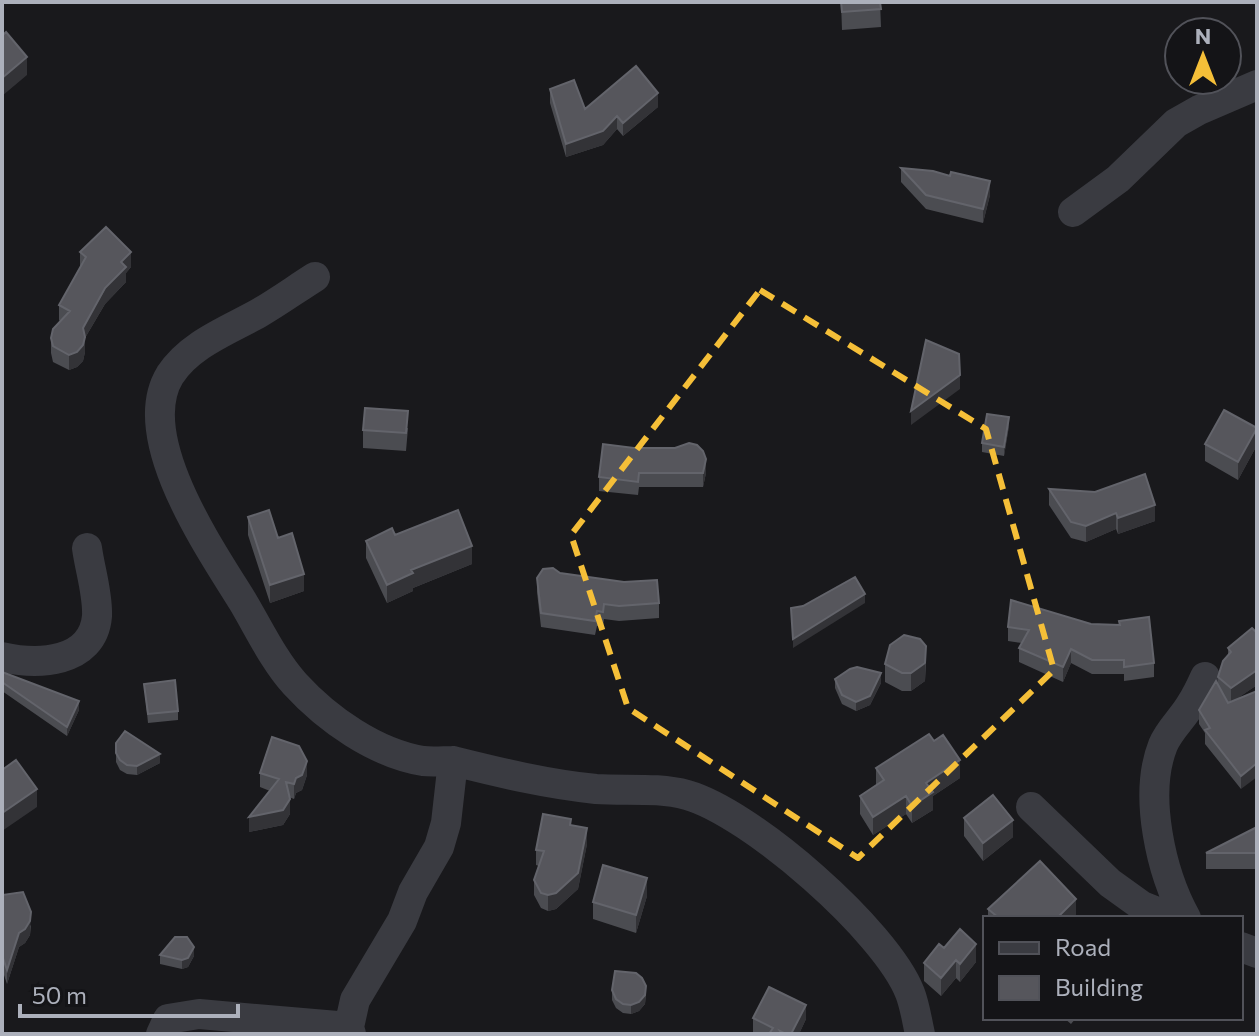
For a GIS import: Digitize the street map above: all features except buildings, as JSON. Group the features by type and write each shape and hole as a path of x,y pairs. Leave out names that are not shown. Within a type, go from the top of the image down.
{"street":[{"path":"1073,212 1118,179 1176,123 1257,85"},
{"path":"315,277 216,335 189,355 171,375 160,409 161,430 179,491 195,523 294,683 347,728 378,747 423,761 453,761 546,784 666,791 688,795 714,806 791,857 866,928 888,956 909,992 920,1034"},
{"path":"2,657 24,662 50,660 74,654 89,638 97,608 87,548"},
{"path":"1185,916 1175,898 1160,840 1154,799 1163,745 1191,705 1205,677"},
{"path":"161,1034 168,1019 199,1014 350,1030 355,1000 402,921 413,892 439,847 446,823 453,761"},
{"path":"1031,807 1110,883 1142,906 1167,916"}],"highlighted area":[{"path":"760,290 986,429 1054,670 858,858 628,708 571,535"}]}
